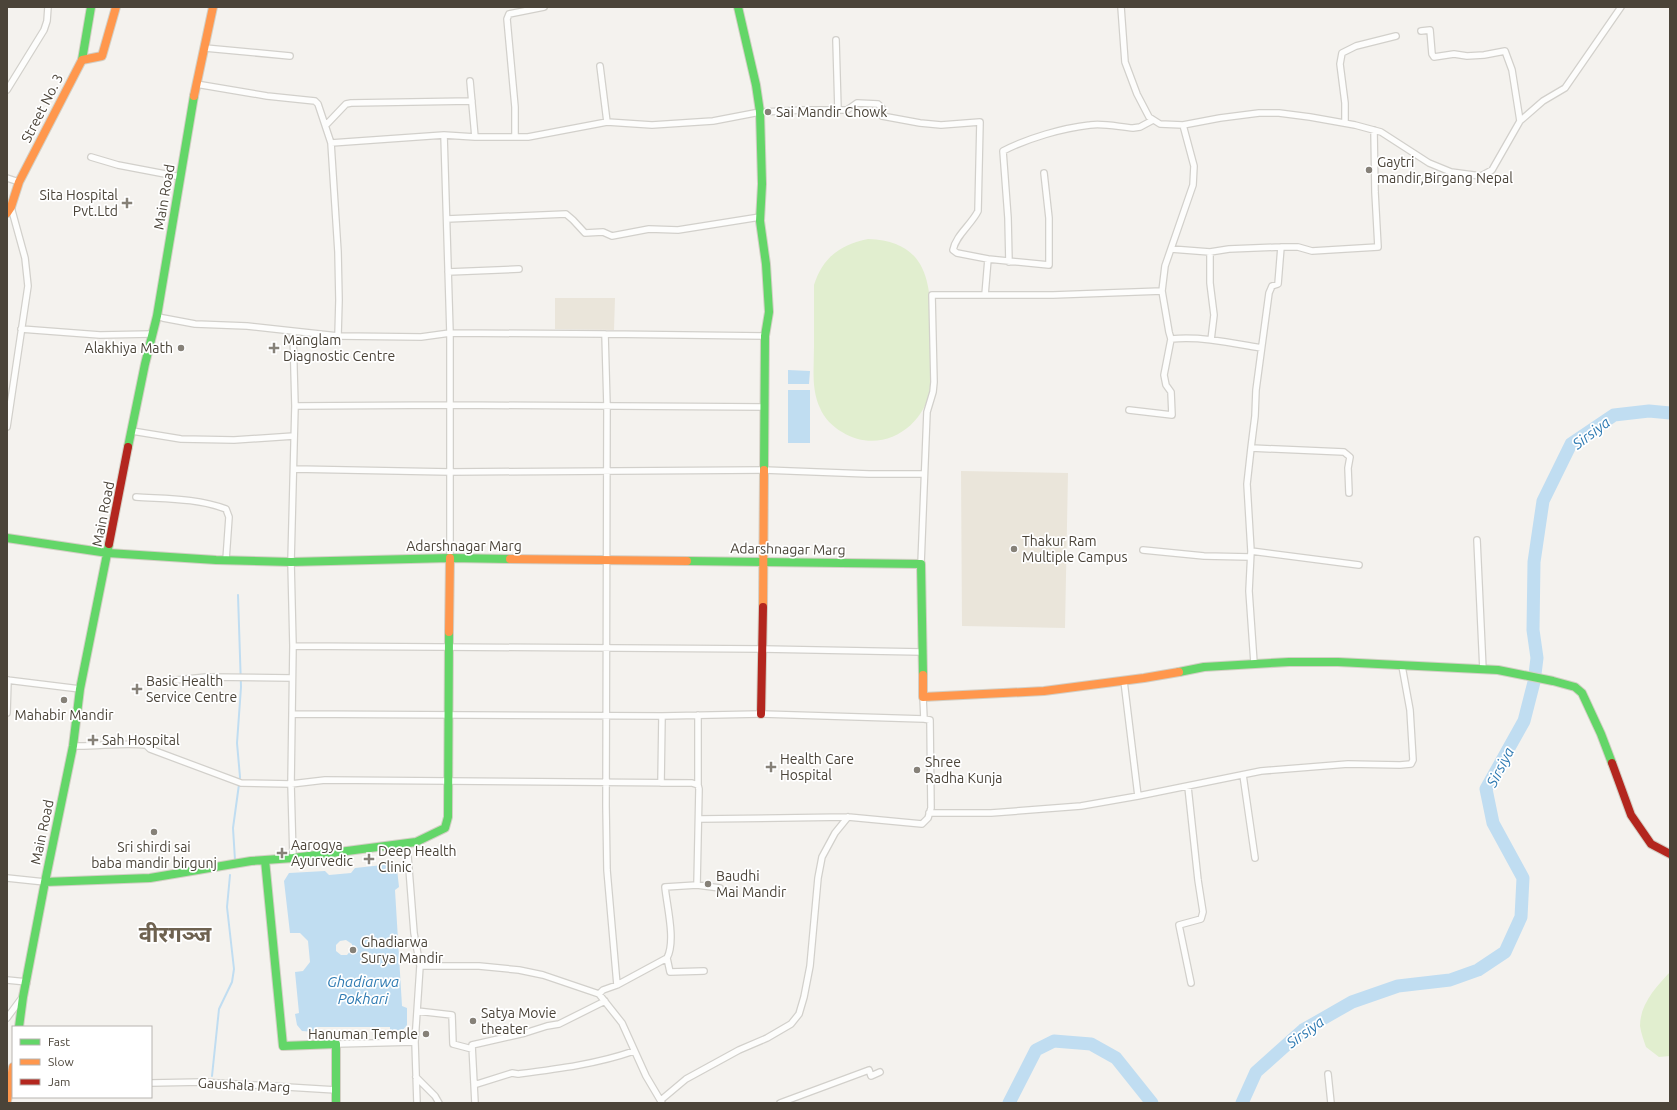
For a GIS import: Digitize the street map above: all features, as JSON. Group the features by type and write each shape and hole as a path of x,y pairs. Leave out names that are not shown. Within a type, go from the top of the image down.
{"street":[{"path":"7,90 44,30 47,21 48,7"},
{"name":"Street No. 3","path":"9,210 19,182 82,60 91,7"},
{"path":"82,60 102,56 116,7"},
{"name":"Main Road","path":"19,1026 23,997 45,882 73,746 80,689 145,364 157,316 196,84 213,7"},
{"path":"515,137 507,19 509,14 544,7"},
{"path":"738,7 756,84 760,112 762,184 760,217 766,264 768,304 765,336 764,562 761,714"},
{"path":"1121,7 1126,62 1137,94 1149,117 1160,124 1183,125 1259,113 1279,113 1345,123 1381,132 1429,163 1451,172 1481,176 1492,170 1520,121 1543,101 1565,88 1620,7"},
{"path":"1421,32 1430,30 1432,54 1434,57 1454,54 1467,56 1484,55 1505,51 1512,70 1520,121"},
{"path":"1345,123 1345,103 1340,64 1342,53 1356,46 1396,36"},
{"path":"836,40 838,110"},
{"path":"205,48 290,56"},
{"path":"600,66 607,122"},
{"path":"470,80 476,137"},
{"path":"196,84 267,96 315,101 318,104 331,143 338,252 338,336"},
{"path":"326,125 346,104 351,103 472,101"},
{"path":"331,143 444,135 476,137 528,137 607,122 652,125 713,121 760,112 848,110 857,104 878,104 882,108 882,116 920,123 941,125 980,122 978,211 974,220 959,236 953,250 957,253 988,259 1009,262 1049,264 1049,218 1044,173"},
{"path":"1009,262 1008,218 1003,151 1016,144 1083,126 1099,125 1133,128 1140,127 1153,120"},
{"path":"1130,410 1172,415 1171,392 1166,385 1164,374 1171,339 1162,291 1165,266 1193,185 1194,166 1183,125"},
{"path":"1171,249 1210,252 1229,248 1298,247 1312,251 1378,247 1374,130"},
{"path":"7,878 45,882 150,878 251,861 293,858 416,842 445,828 448,817 450,647 450,333 444,135"},
{"path":"92,158 118,165 181,177"},
{"path":"7,178 19,182"},
{"path":"7,426 28,286 27,272 9,210"},
{"path":"446,219 566,214 585,233 603,232 612,236 649,229 678,230 760,217"},
{"path":"1254,663 1249,592 1250,554 1247,484 1250,448 1256,416 1256,390 1261,348 1269,293 1272,286 1278,284 1281,247"},
{"path":"1210,252 1210,283 1214,316 1211,340"},
{"path":"985,295 988,259"},
{"path":"448,272 519,269"},
{"path":"924,719 921,564 927,412 933,392 934,382 932,295 1162,291"},
{"path":"157,316 195,324 247,326 338,336 420,337 450,333 765,336"},
{"path":"21,329 100,334 152,334"},
{"path":"293,332 295,406 291,562 293,646 291,784 293,858"},
{"path":"605,334 608,406 605,715 607,870 617,985"},
{"path":"1171,339 1180,338 1211,340 1261,348"},
{"path":"295,406 450,405 764,407"},
{"path":"132,431 181,439 234,440 294,436"},
{"path":"1250,448 1344,452 1350,457 1349,494"},
{"path":"294,469 450,472 764,470 869,474 924,474"},
{"path":"136,497 193,501 212,504 226,509 229,517 226,560"},
{"name":"Adarshnagar Marg","path":"7,538 108,553 291,562 450,558 921,564"},
{"path":"1477,540 1483,670"},
{"path":"1143,550 1204,556 1250,554 1360,565"},
{"path":"293,646 763,649 922,652"},
{"path":"923,697 1044,691 1124,681 1204,667 1254,663 1338,662 1498,670 1553,681 1575,687 1582,693 1601,734 1631,815 1651,844 1670,854"},
{"path":"929,814 991,813 1081,806 1188,787 1243,775 1285,769 1340,765 1411,764 1413,760 1410,710 1402,666"},
{"path":"166,681 206,677 292,678"},
{"path":"7,713 8,680 80,689"},
{"path":"1124,681 1138,796"},
{"path":"293,714 662,716 761,714 930,720 931,808 928,818 922,824 848,817 699,818"},
{"path":"697,885 699,818 698,715"},
{"path":"661,783 662,716"},
{"path":"73,746 98,747 137,744 146,745 150,749 238,782 291,784 325,780 692,783 698,785"},
{"path":"1243,775 1255,858"},
{"path":"1188,787 1203,912 1201,919 1179,925 1190,983"},
{"path":"420,966 479,966 519,970 543,975 599,994 622,1023 646,1076 662,1102 686,1079 739,1050 767,1038 791,1024 799,1014 810,966 818,878 822,857 835,833 848,817"},
{"path":"407,843 414,933 420,966 415,1042 417,1103"},
{"path":"265,860 283,1046 415,1042"},
{"path":"599,994 603,990 617,985 667,958 670,952 670,934 665,887 697,885 720,888"},
{"path":"667,958 670,972 704,971"},
{"path":"7,980 27,982"},
{"path":"7,1018 23,997"},
{"path":"475,1103 472,1045 559,1024 605,1001"},
{"path":"417,1011 452,1015 453,1044 472,1049"},
{"path":"336,1044 336,1103"},
{"path":"474,1082 477,1084 512,1073 518,1074 566,1068 617,1057 634,1051"},
{"path":"780,1103 869,1070 871,1076 880,1072"},
{"path":"1328,1074 1331,1103"},
{"path":"416,1078 435,1096 439,1103"},
{"path":"7,1101 12,1079"},
{"name":"Gaushala Marg","path":"152,1083 202,1082 336,1090"}],"shaded area":[{"path":"555,298 615,298 614,330 555,329"},
{"name":"Thakur Ram Multiple Campus","path":"961,471 1068,473 1065,628 962,626"}],"green space":[{"path":"868,239 887,241 902,247 913,255 921,266 926,279 931,310 931,387 927,402 920,415 910,426 898,434 885,439 871,441 857,439 835,428 822,412 817,401 814,386 814,285 822,267 834,254 849,245"},
{"path":"1670,972 1670,1056 1659,1057 1646,1047 1640,1029 1641,1018 1650,996"}],"water":[{"path":"788,370 810,371 809,384 788,384"},
{"path":"788,390 810,390 810,443 788,443"},
{"name":"Ghadiarwa Pokhari","path":"392,864 397,869 399,887 395,890 402,1006 407,1008 407,1025 402,1031 390,1031 390,1027 316,1027 316,1032 302,1031 297,1025 295,1014 299,1013 295,972 303,971 310,962 308,941 300,933 290,933 284,881 289,873 325,871 329,875 351,873 355,868","holes":["346,940 352,944 352,949 347,955 341,955 336,951 336,945 340,941"]}],"waterway":[{"name":"Sirsiya","path":"1242,1103 1256,1072 1303,1030 1352,1002 1398,986 1450,980 1478,970 1505,952 1521,917 1523,878 1493,823 1486,789 1524,721 1534,682 1537,658 1533,630 1534,562 1543,501 1571,444 1614,415 1649,411 1670,413"},
{"path":"235,860 233,828 240,777 237,743 241,687 238,595"},
{"path":"212,1076 219,1009 232,982 234,969 227,907 230,875"},
{"path":"1009,1103 1036,1050 1054,1041 1091,1044 1116,1058 1152,1103"}],"traffic: fast":[{"path":"82,60 91,7"},
{"path":"738,7 756,85 760,112 762,184 760,221 766,264 769,312 765,336 764,470"},
{"path":"128,447 145,364 157,316 194,96"},
{"path":"7,538 108,553 216,560 291,562 450,558 510,559"},
{"path":"19,1026 23,997 45,882 73,746 80,689 109,544"},
{"path":"687,561 921,564 923,675"},
{"path":"265,860 293,858 416,842 445,828 448,817 449,632"},
{"path":"1179,672 1204,667 1289,662 1338,662 1498,670 1553,681 1575,687 1582,693 1601,734 1612,763"},
{"path":"45,882 150,878 265,860 283,1046 336,1044 336,1103"}],"traffic: slow":[{"path":"7,213 11,207 19,182 82,60 102,56 116,7"},
{"path":"194,96 213,7"},
{"path":"763,607 764,470"},
{"path":"449,632 450,558"},
{"path":"510,559 687,561"},
{"path":"923,675 923,697 1044,691 1179,672"},
{"path":"7,1101 12,1073"}],"traffic: jam":[{"path":"109,544 128,447"},
{"path":"761,714 763,607"},
{"path":"1612,763 1631,815 1651,844 1670,854"}],"place":[{"name":"Sai Mandir Chowk","path":"768,112"},
{"name":"Gaytri mandir,Birgang Nepal","path":"1369,170"},
{"name":"Sita Hospital Pvt.Ltd","path":"127,203"},
{"name":"Alakhiya Math","path":"181,348"},
{"name":"Manglam Diagnostic Centre","path":"274,348"},
{"name":"Thakur Ram Multiple Campus","path":"1014,549"},
{"name":"Basic Health Service Centre","path":"137,689"},
{"name":"Mahabir Mandir","path":"64,700"},
{"name":"Sah Hospital","path":"93,740"},
{"name":"Health Care Hospital","path":"771,767"},
{"name":"Shree Radha Kunja","path":"917,770"},
{"name":"Sri shirdi sai baba mandir birgunj","path":"154,832"},
{"name":"Aarogya Ayurvedic","path":"282,853"},
{"name":"Deep Health Clinic","path":"369,859"},
{"name":"Baudhi Mai Mandir","path":"708,884"},
{"name":"Ghadiarwa Surya Mandir","path":"353,950"},
{"name":"Satya Movie theater","path":"473,1021"},
{"name":"Hanuman Temple","path":"426,1034"}],"district":[{"name":"वीरगञ्ज","path":"175,933"}]}
